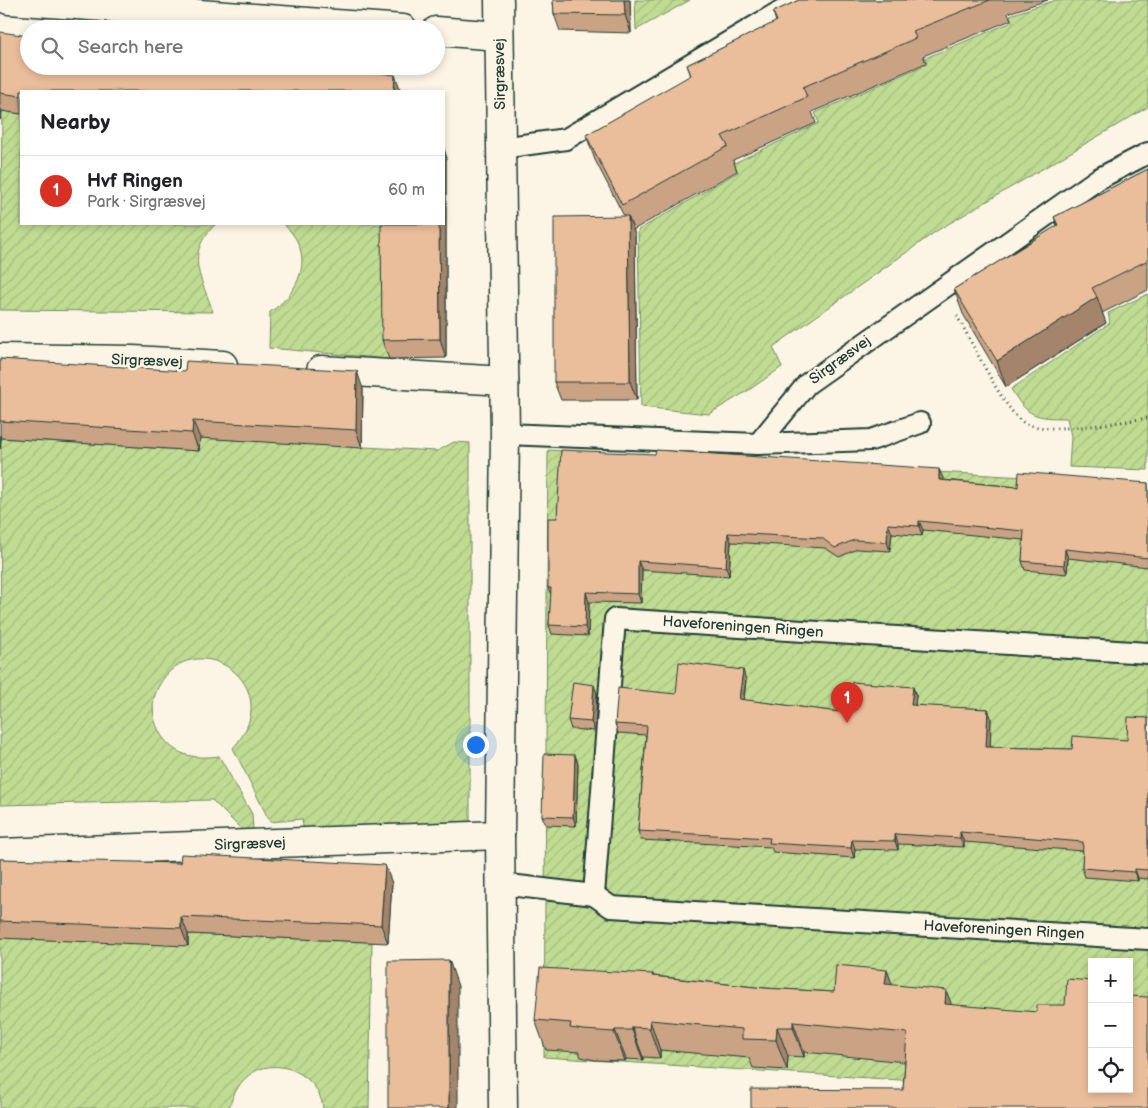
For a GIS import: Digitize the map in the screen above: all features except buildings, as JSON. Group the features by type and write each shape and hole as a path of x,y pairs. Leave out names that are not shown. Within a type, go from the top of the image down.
{"street":[{"path":"9,0 280,20"},
{"name":"Sirgræsvej","path":"499,0 505,434 500,835 502,1108"},
{"path":"445,32 499,36"},
{"name":"Sirgræsvej","path":"0,358 133,360 250,366"},
{"path":"299,369 504,380"},
{"name":"Sirgræsvej","path":"0,853 500,835"}],"lane":[{"path":"501,148 566,140 799,0"},
{"name":"Sirgræsvej","path":"758,444 807,384 941,287 1098,179 1148,153"},
{"path":"505,434 758,444 871,440 920,423"},
{"name":"Haveforeningen Ringen","path":"594,895 615,619 1148,653"},
{"name":"Haveforeningen Ringen","path":"501,884 594,895 611,906 1148,939"}],"path":[{"path":"941,287 1004,398 1021,422 1040,427 1065,429 1148,418"}],"green space":[{"path":"635,0 690,0 636,30"},
{"path":"1056,0 1148,0 1148,107 938,230 773,347 782,367 709,414 641,407 638,230 738,172 734,163 819,123 815,113 927,64 925,58 1012,22 1010,15"},
{"path":"2,111 20,114 20,225 215,225 206,235 200,246 198,257 200,277 213,312 0,310"},
{"path":"284,225 388,225 389,359 269,348 270,312 290,293 301,271 302,259 293,235"},
{"path":"1148,294 1148,470 1069,467 1071,436 1067,418 1033,414 1022,405 1011,389 1110,323 1108,313"},
{"path":"1,438 198,451 200,438 437,451 454,442 470,443 470,828 304,833 302,819 270,822 233,748 248,724 251,701 243,682 229,668 210,660 190,660 171,670 154,698 155,722 164,739 175,750 196,757 219,756 252,814 253,831 245,833 212,800 0,805"},
{"path":"548,450 1148,484 1148,1096 1102,1093 1133,1093 1133,958 1088,958 1088,1092 544,1057"},
{"path":"188,934 372,942 369,1108 323,1108 320,1096 314,1086 305,1078 295,1071 272,1067 260,1069 245,1078 236,1090 229,1108 0,1108 0,938 188,945"}],"place":[{"name":"Hvf Ringen","path":"847,723"}]}
